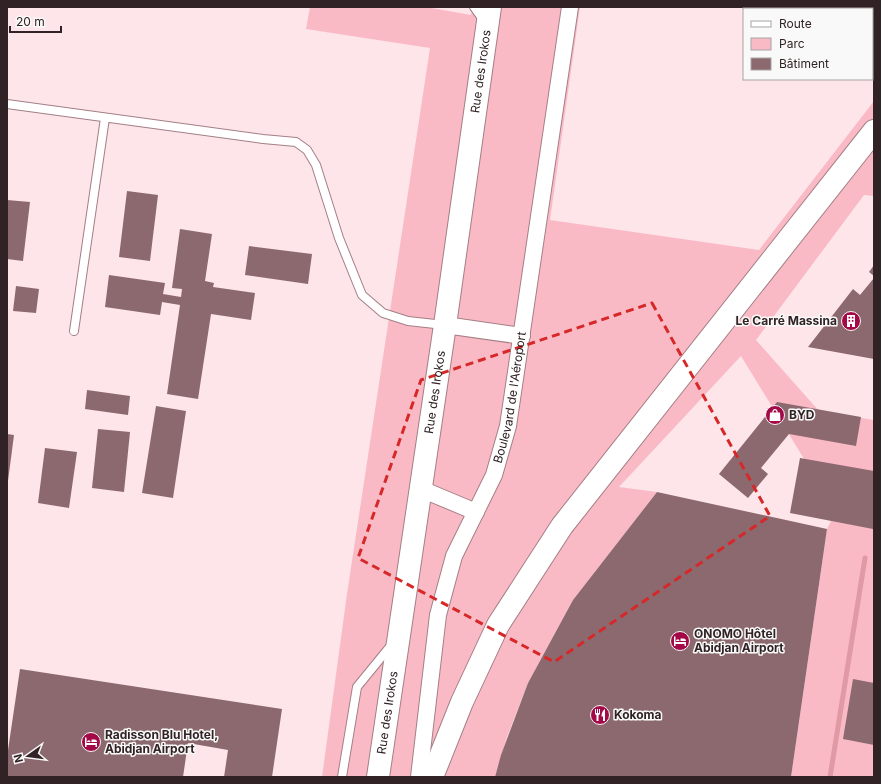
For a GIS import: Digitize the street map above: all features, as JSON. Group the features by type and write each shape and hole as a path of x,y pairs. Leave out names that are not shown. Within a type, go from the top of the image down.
{"main road":[{"name":"Rue des Irokos","path":"378,777 489,17"},
{"path":"432,777 462,702 498,625 562,526 874,131"}],"street":[{"name":"Boulevard de l'Aéroport","path":"419,777 438,615 454,556 494,475 508,426 570,7"},
{"path":"445,325 522,336"},
{"path":"421,488 476,512"}],"lane":[{"path":"474,7 489,17"},
{"path":"7,104 263,139 296,142 307,150 316,165 339,238 362,295 383,313 408,321 445,325"},
{"path":"74,331 105,118"},
{"path":"342,777 356,687 400,634"}],"highlighted area":[{"path":"652,303 770,516 554,662 358,558 421,380"}],"green space":[{"path":"310,7 426,7 471,15 473,7 580,7 550,220 759,250 874,101 874,196 864,195 756,340 819,411 874,420 874,777 791,777 827,529 836,511 741,356 619,487 657,492 573,600 528,683 507,737 495,777 322,777 347,594 430,48 306,29"}],"building":[{"path":"127,191 158,195 150,261 119,257"},
{"path":"7,200 30,202 23,261 7,259"},
{"path":"180,229 212,234 205,281 214,283 213,287 255,293 251,320 211,314 198,399 167,394 180,305 162,302 160,315 105,307 109,275 165,283 163,294 181,297 182,289 172,288"},
{"path":"249,246 312,254 308,284 245,275"},
{"path":"874,265 874,276 869,272"},
{"name":"Le Carré Massina","path":"874,278 874,359 808,347 853,289 860,295"},
{"path":"16,286 39,289 36,313 13,311"},
{"path":"87,390 130,396 128,415 85,409"},
{"path":"777,402 861,417 856,446 789,434 761,468 768,474 748,498 719,474"},
{"path":"156,406 186,411 173,498 142,493"},
{"path":"98,429 130,432 124,492 92,488"},
{"path":"7,434 14,435 8,481 7,481"},
{"path":"45,448 77,452 69,508 38,503"},
{"path":"800,458 874,471 873,529 790,513"},
{"name":"ONOMO Hôtel Abidjan Airport","path":"657,492 827,529 791,777 495,777 501,755 528,683 573,600"},
{"path":"20,669 282,709 272,777 224,777 228,750 188,743 183,777 7,777 7,757"},
{"path":"853,679 874,683 874,745 843,739"}],"waterway":[{"path":"830,777 865,558"}],"place":[{"name":"Le Carré Massina","path":"851,321"},
{"name":"BYD","path":"775,415"},
{"name":"ONOMO Hôtel Abidjan Airport","path":"680,641"},
{"name":"Kokoma","path":"600,715"},
{"name":"Radisson Blu Hotel, Abidjan Airport","path":"91,742"}]}
